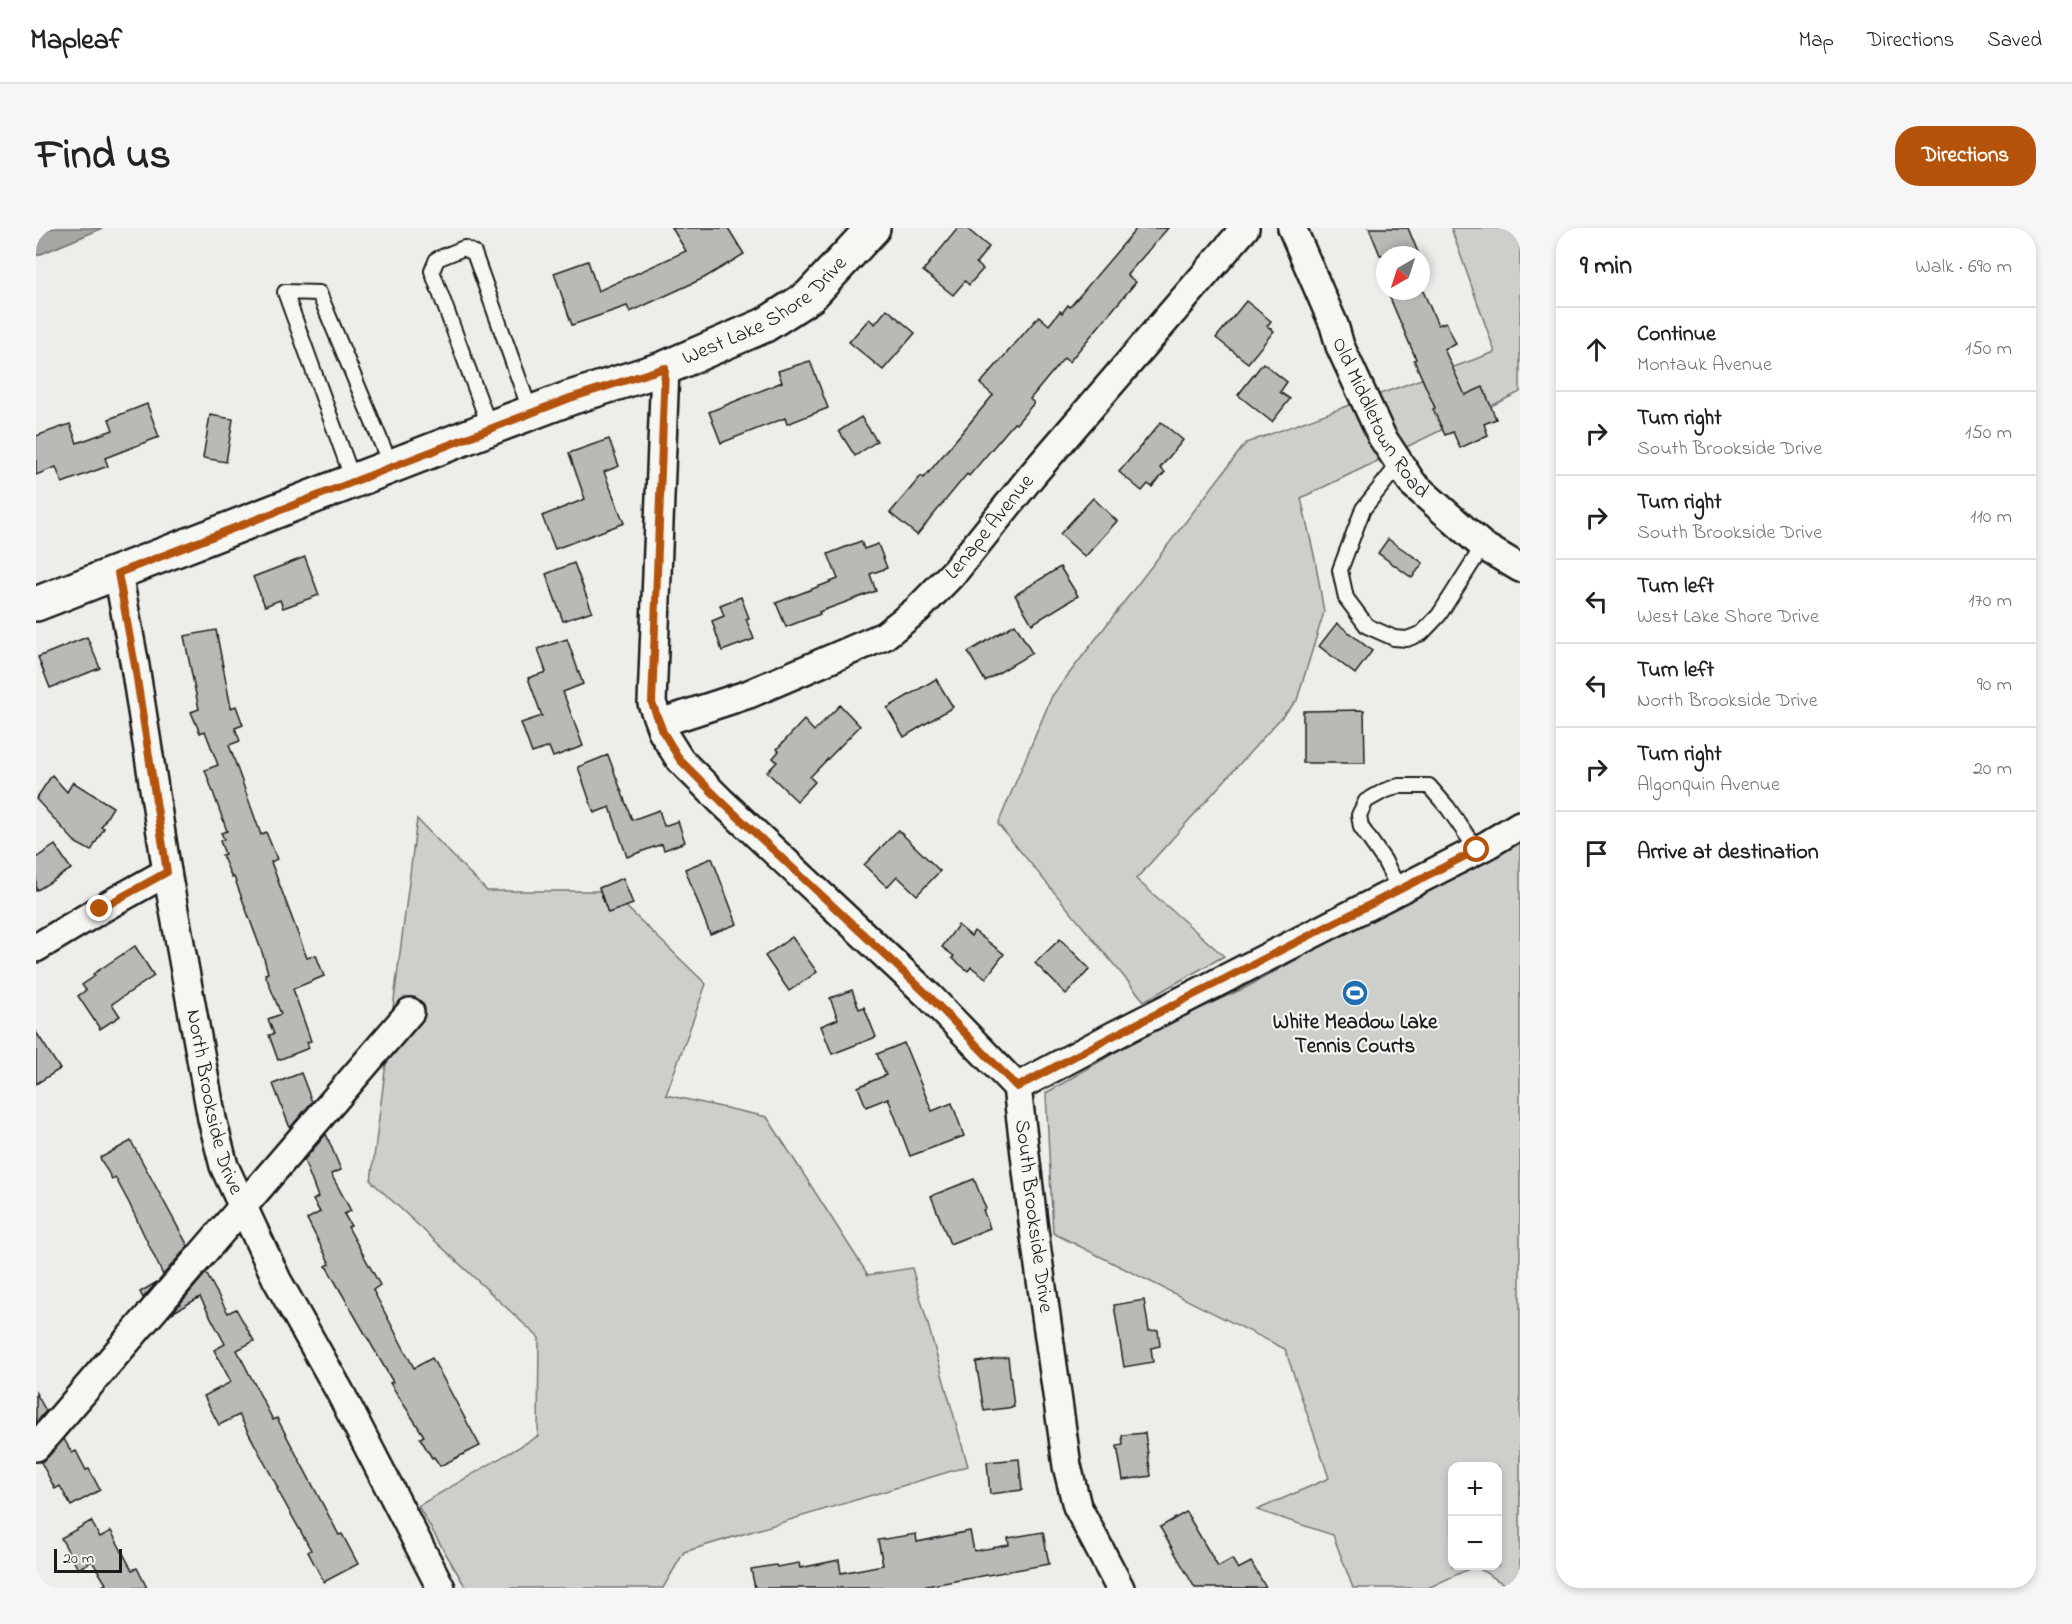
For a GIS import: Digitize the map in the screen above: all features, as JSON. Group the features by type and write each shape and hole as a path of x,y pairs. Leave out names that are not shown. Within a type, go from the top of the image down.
{"street":[{"name":"West Lake Shore Drive","path":"36,604 490,428 570,398 665,368 765,325 810,297 873,228"},
{"name":"Lenape Avenue","path":"660,723 750,694 884,636 918,609 955,571 1062,439 1245,228"},
{"name":"Old Middletown Road","path":"1292,228 1334,325 1340,346 1382,437 1413,484 1483,546 1520,568"},
{"path":"665,368 652,703 663,732 680,760 930,997 1017,1087 1477,850 1520,825"},
{"name":"North Brookside Drive","path":"118,573 167,872 212,1119 224,1166 277,1280 340,1392 441,1588"},
{"path":"36,948 167,872"},
{"path":"36,1447 410,1012"},
{"name":"South Brookside Drive","path":"1017,1087 1034,1230 1067,1466 1077,1506 1120,1588"}],"lane":[{"path":"490,428 432,271 437,259 464,248 474,253 531,413"},
{"path":"353,480 285,292 319,293 391,466"},
{"path":"1400,463 1363,509 1340,570 1346,598 1368,626 1394,638 1407,639 1422,633 1439,615 1483,546"},
{"path":"1399,889 1384,860 1361,827 1359,815 1366,801 1384,791 1399,786 1429,786 1448,808 1477,850"}],"shaded area":[{"path":"36,228 103,228 36,256"},
{"path":"1451,228 1520,228 1520,392 1301,498 1324,612 1297,700 1136,879 1224,956 1144,1001 998,824 1052,696 1246,443 1495,352"},
{"path":"417,819 487,891 610,891 706,984 666,1095 767,1117 868,1275 912,1268 968,1466 684,1552 663,1588 466,1588 418,1506 538,1436 539,1338 371,1181"},
{"path":"1520,836 1520,1588 1510,1588 1481,1570 1502,1570 1502,1462 1448,1462 1448,1570 1466,1570 1428,1588 1353,1588 1333,1535 1257,1510 1329,1478 1285,1349 1053,1233 1046,1093 1160,1026 1247,987"}],"building":[{"path":"672,228 728,228 744,254 704,278 630,312 627,306 572,325 554,273 588,261 598,291 686,251"},
{"path":"958,228 966,228 989,247 976,263 983,269 969,285 965,281 953,295 923,271"},
{"path":"1137,228 1168,228 1127,275 1136,282 1069,362 1064,358 1030,399 1034,403 969,476 967,474 917,535 890,513 921,476 924,478 993,395 980,384 1039,316 1049,325 1060,311 1062,313 1068,305 1070,307"},
{"path":"1369,228 1408,228 1415,246 1376,246"},
{"path":"1391,300 1427,300 1438,325 1446,322 1456,344 1444,349 1465,395 1483,387 1496,419 1484,424 1488,435 1460,448 1453,432 1445,435 1414,360 1416,359"},
{"path":"1246,301 1271,321 1267,326 1274,331 1248,363 1216,338"},
{"path":"887,309 915,333 883,370 849,342 869,319 875,324"},
{"path":"810,361 828,408 787,424 785,418 721,443 709,412 782,382 778,371"},
{"path":"1263,363 1287,382 1280,392 1290,399 1272,422 1238,395"},
{"path":"147,404 159,437 105,458 108,466 62,483 56,467 36,475 36,436 70,424 77,443 113,430 109,419"},
{"path":"210,415 233,419 226,462 203,458"},
{"path":"861,417 877,441 855,456 839,431"},
{"path":"1161,422 1183,440 1160,468 1165,472 1152,487 1148,484 1142,491 1119,472"},
{"path":"609,439 619,466 604,472 624,523 555,549 542,516 585,499 569,453"},
{"path":"1093,498 1117,521 1085,557 1060,534"},
{"path":"1388,539 1423,563 1412,578 1378,553"},
{"path":"861,541 864,549 878,544 887,568 870,574 876,591 786,627 776,603 838,579 828,554"},
{"path":"305,557 319,595 283,608 280,600 265,606 253,577"},
{"path":"574,563 592,611 563,621 546,574"},
{"path":"1060,567 1078,596 1032,624 1015,595"},
{"path":"741,597 754,639 722,651 712,621 724,616 720,605"},
{"path":"1337,623 1372,651 1355,674 1319,646"},
{"path":"1015,624 1032,653 985,681 968,652"},
{"path":"216,630 231,708 236,706 243,725 235,728 240,741 229,745 261,835 266,832 277,859 271,862 307,958 316,955 324,976 293,989 311,1041 307,1042 309,1048 278,1060 269,1035 274,1034 268,1019 281,1014 265,974 268,973 263,955 234,877 232,878 222,855 225,854 220,841 224,839 221,833 227,831 205,770 218,765 205,731 200,733 191,712 199,709 184,636"},
{"path":"87,637 100,668 50,688 38,657"},
{"path":"567,639 583,684 563,692 583,746 553,757 549,747 532,753 521,723 542,716 528,678 546,672 538,649"},
{"path":"936,679 953,707 904,737 887,708"},
{"path":"840,705 860,726 810,777 815,782 797,801 767,772 777,762 773,758 779,751 777,749 804,720 814,731"},
{"path":"1364,710 1365,763 1303,763 1303,711"},
{"path":"608,755 632,820 659,810 664,826 678,821 685,842 664,850 662,844 627,857 610,807 594,813 578,767"},
{"path":"52,775 67,792 73,782 113,807 91,851 76,843 36,799"},
{"path":"898,830 940,871 917,895 897,876 887,887 864,865"},
{"path":"55,845 71,869 36,891 36,858"},
{"path":"712,858 737,924 710,934 685,869"},
{"path":"623,878 633,904 608,913 599,888"},
{"path":"958,925 971,936 974,931 1004,954 986,978 971,967 968,971 942,947"},
{"path":"792,937 817,972 789,991 765,956"},
{"path":"1060,939 1090,969 1066,994 1035,963"},
{"path":"135,946 154,976 112,1004 120,1016 100,1029 78,996 86,990 82,985 95,976 93,974"},
{"path":"852,990 859,1009 864,1007 876,1037 832,1054 821,1026 838,1019 830,998"},
{"path":"36,1032 60,1069 36,1084"},
{"path":"904,1043 932,1111 952,1103 964,1136 910,1156 888,1098 866,1107 858,1087 886,1075 877,1054"},
{"path":"301,1073 312,1102 290,1128 273,1084"},
{"path":"326,1134 341,1170 331,1174 351,1211 344,1214 351,1226 348,1227 380,1285 373,1290 414,1368 432,1358 480,1446 440,1466 434,1457 432,1458 420,1438 424,1436 390,1383 393,1382 326,1266 330,1264 307,1219 320,1212 313,1200 318,1197 304,1160"},
{"path":"131,1141 188,1246 163,1275 115,1177 112,1179 100,1158"},
{"path":"974,1179 986,1209 983,1210 990,1228 950,1244 931,1196"},
{"path":"206,1273 228,1313 236,1309 254,1341 237,1350 273,1420 277,1418 339,1535 342,1534 358,1564 324,1582 308,1552 311,1550 239,1415 219,1425 204,1396 231,1382 214,1350 225,1344 200,1297 172,1313"},
{"path":"157,1282 143,1298 140,1292"},
{"path":"1144,1300 1149,1331 1158,1330 1160,1346 1151,1348 1153,1362 1124,1367 1114,1305"},
{"path":"1008,1357 1014,1407 984,1411 976,1362"},
{"path":"36,1393 46,1411 36,1423"},
{"path":"1145,1433 1151,1476 1123,1480 1117,1446 1123,1445 1122,1435"},
{"path":"64,1439 72,1453 76,1451 86,1470 89,1469 100,1490 71,1506 60,1486 55,1489 41,1462"},
{"path":"1019,1459 1022,1490 990,1494 987,1462"},
{"path":"1186,1512 1218,1567 1232,1559 1238,1569 1251,1562 1266,1588 1195,1588 1160,1527"},
{"path":"91,1521 100,1537 111,1531 132,1570 137,1568 147,1588 98,1588 106,1584 92,1561 78,1569 61,1538"},
{"path":"970,1531 974,1551 1009,1545 1008,1538 1043,1532 1049,1564 916,1588 755,1588 751,1569 799,1563 800,1568 839,1560 841,1573 883,1565 878,1540 916,1534 917,1542"}],"place":[{"name":"White Meadow Lake Tennis Courts","path":"1355,993"}],"route":[{"path":"100,909 167,872 118,573 353,480 570,398 665,368 652,703 663,732 680,760 930,997 1017,1087 1477,850"}]}
